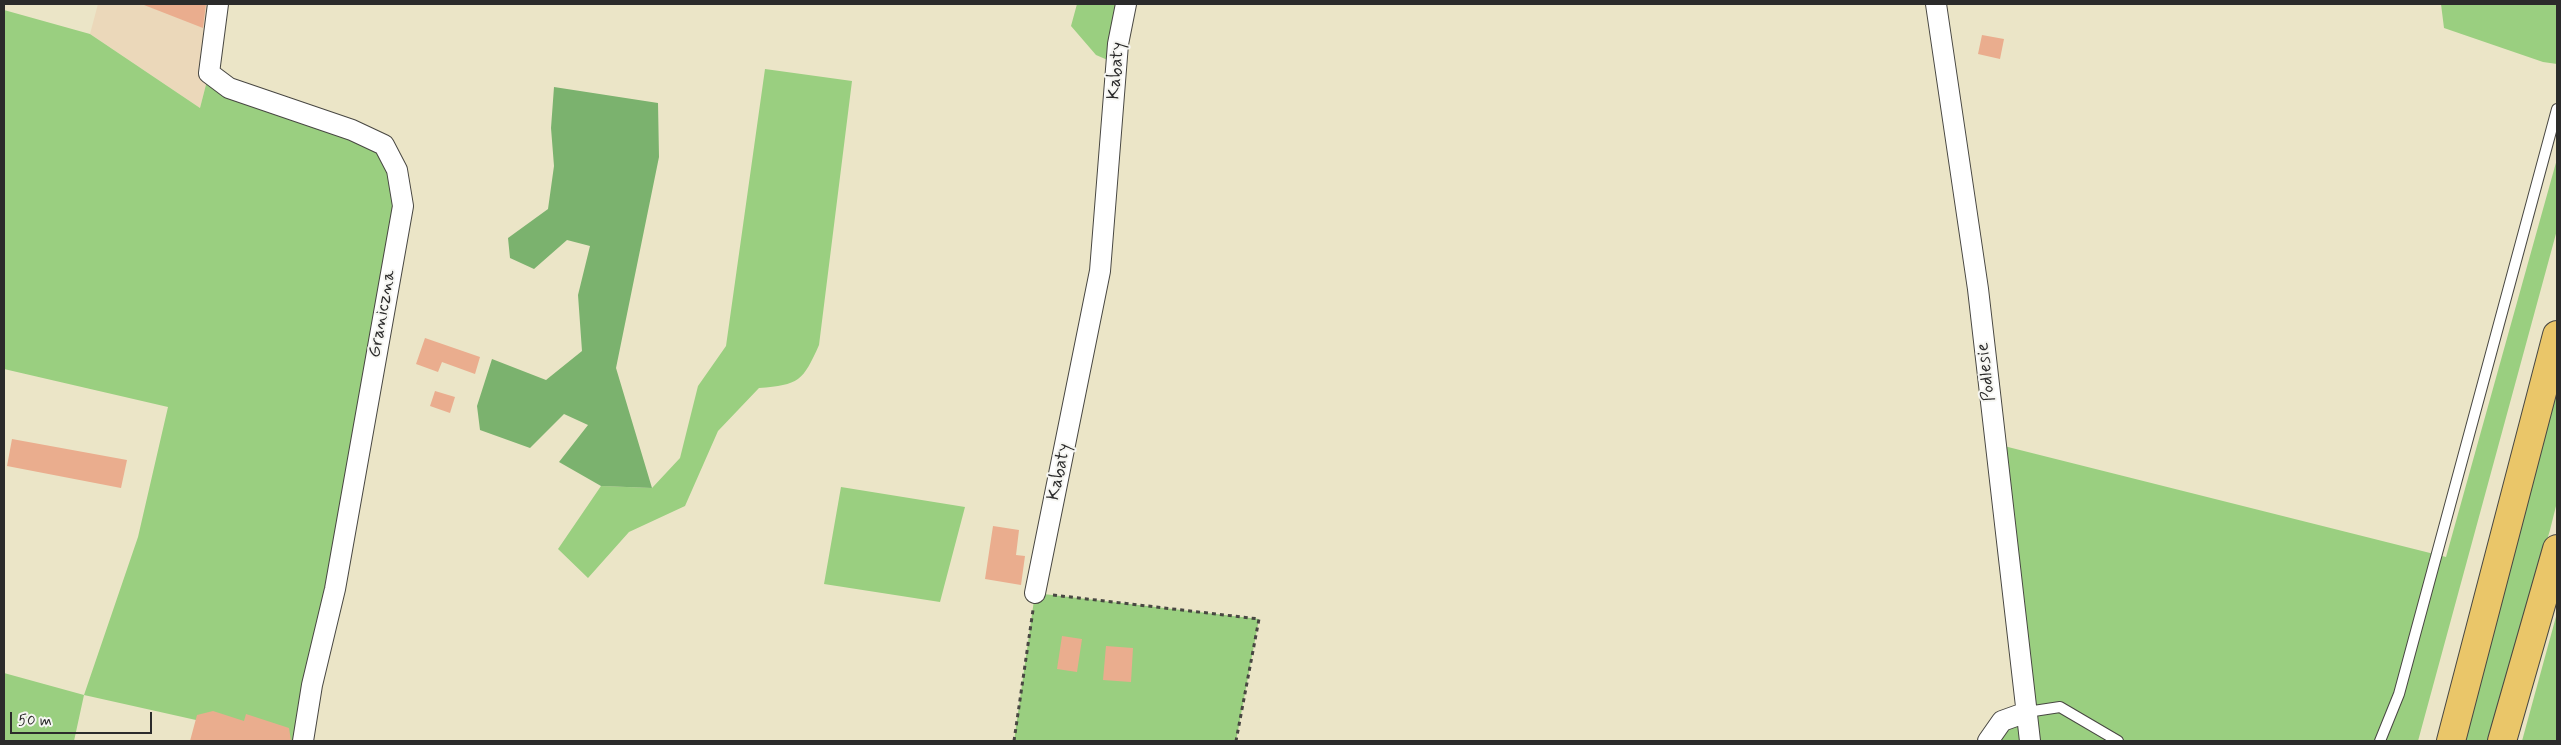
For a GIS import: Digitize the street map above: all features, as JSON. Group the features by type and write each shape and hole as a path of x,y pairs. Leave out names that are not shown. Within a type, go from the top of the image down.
{"highway":[{"path":"2451,741 2556,345"},
{"path":"2502,741 2557,549"}],"street":[{"name":"Graniczna","path":"218,4 209,73 229,88 352,130 384,145 397,170 403,206 335,589 312,685 303,741"},
{"name":"Kabaty","path":"1036,593 1100,271 1118,44 1126,4"},
{"name":"Podlesie","path":"1936,4 1978,289 2030,741"},
{"path":"1988,741 2002,721 2027,712"}],"lane":[{"path":"2380,741 2399,694 2553,143 2557,109"},
{"path":"2027,712 2060,707 2118,741"}],"path":[{"path":"1014,741 1023,666 1036,593 1258,619 1236,741"}],"shaded area":[{"path":"98,4 218,4 209,73 200,108 90,34"}],"green space":[{"path":"1077,4 1126,4 1117,64 1096,55 1071,26"},
{"path":"2441,4 2557,4 2557,64 2543,62 2444,28"},
{"path":"4,10 90,34 200,108 209,73 384,145 403,206 303,741 290,741 84,695 138,537 168,407 4,369"},
{"path":"765,69 852,81 819,345 804,374 791,383 759,388 718,431 685,506 629,532 588,578 558,549 601,486 652,488 680,458 698,386 726,346"},
{"path":"554,87 658,103 659,157 616,368 652,488 601,486 559,462 588,425 564,414 530,448 480,430 477,406 492,359 546,380 582,351 578,295 590,246 567,240 534,269 510,258 508,238 548,209 554,166 551,128"},
{"path":"2557,159 2557,230 2418,741 1988,741 2026,713 1996,444 2446,557"},
{"path":"2557,388 2557,502 2550,530 2488,741 2464,741"},
{"path":"841,487 965,507 940,602 824,584"},
{"path":"1035,593 1259,619 1236,741 1014,741"},
{"path":"2557,613 2557,741 2522,741"},
{"path":"4,673 84,695 74,741 4,741"}],"building":[{"path":"206,4 203,28 144,5"},
{"path":"1982,35 2004,39 2000,59 1978,54"},
{"path":"425,338 480,357 475,374 442,362 438,372 416,364"},
{"path":"435,391 455,397 450,413 430,406"},
{"path":"12,439 127,460 121,488 7,466"},
{"path":"993,526 1019,530 1016,555 1025,556 1021,585 985,579"},
{"path":"1062,636 1082,639 1077,672 1057,669"},
{"path":"1106,646 1133,648 1131,682 1103,680"},
{"path":"213,711 244,721 246,714 289,728 291,741 190,741 197,715"}]}
